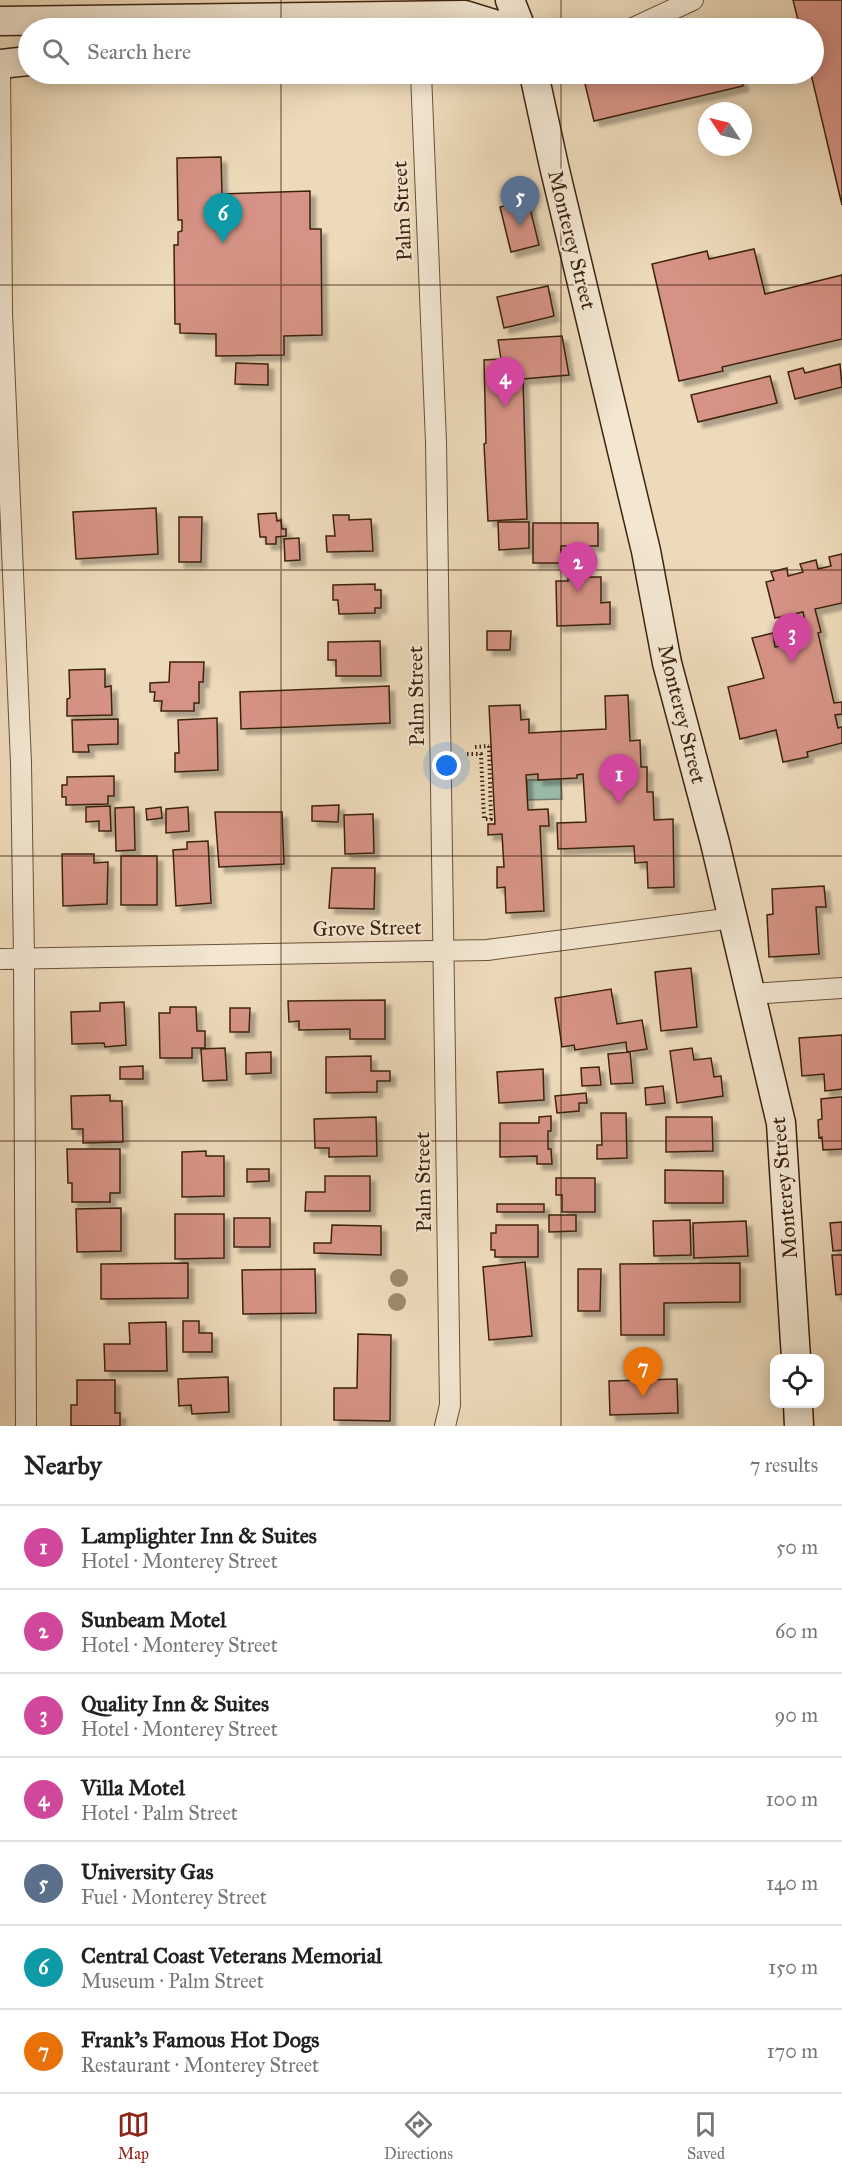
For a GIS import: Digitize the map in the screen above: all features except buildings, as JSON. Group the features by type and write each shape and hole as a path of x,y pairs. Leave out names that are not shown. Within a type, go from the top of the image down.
{"street":[{"path":"510,0 517,18"},
{"path":"654,18 693,0"},
{"path":"232,18 465,15 475,18"},
{"path":"0,21 18,21"},
{"path":"18,62 0,63 1,313 21,763 26,1426"},
{"name":"Palm Street","path":"421,84 436,442 450,1405 445,1426"},
{"name":"Monterey Street","path":"536,84 646,551 667,663 733,918 781,1123 796,1354"},
{"name":"Grove Street","path":"0,959 487,950 733,918"},
{"path":"751,994 842,988"},
{"path":"798,1408 800,1426"}],"path":[{"path":"467,754 480,754 484,819 491,819 491,746 475,747"}],"shaded area":[{"path":"561,779 562,799 527,800 527,780"}],"place":[{"name":"University Gas","path":"520,226"},
{"name":"Central Coast Veterans Memorial","path":"223,243"},
{"name":"Villa Motel","path":"505,407"},
{"name":"Sunbeam Motel","path":"578,592"},
{"name":"Quality Inn & Suites","path":"792,663"},
{"name":"Lamplighter Inn & Suites","path":"619,804"},
{"name":"Frank's Famous Hot Dogs","path":"643,1397"}]}
